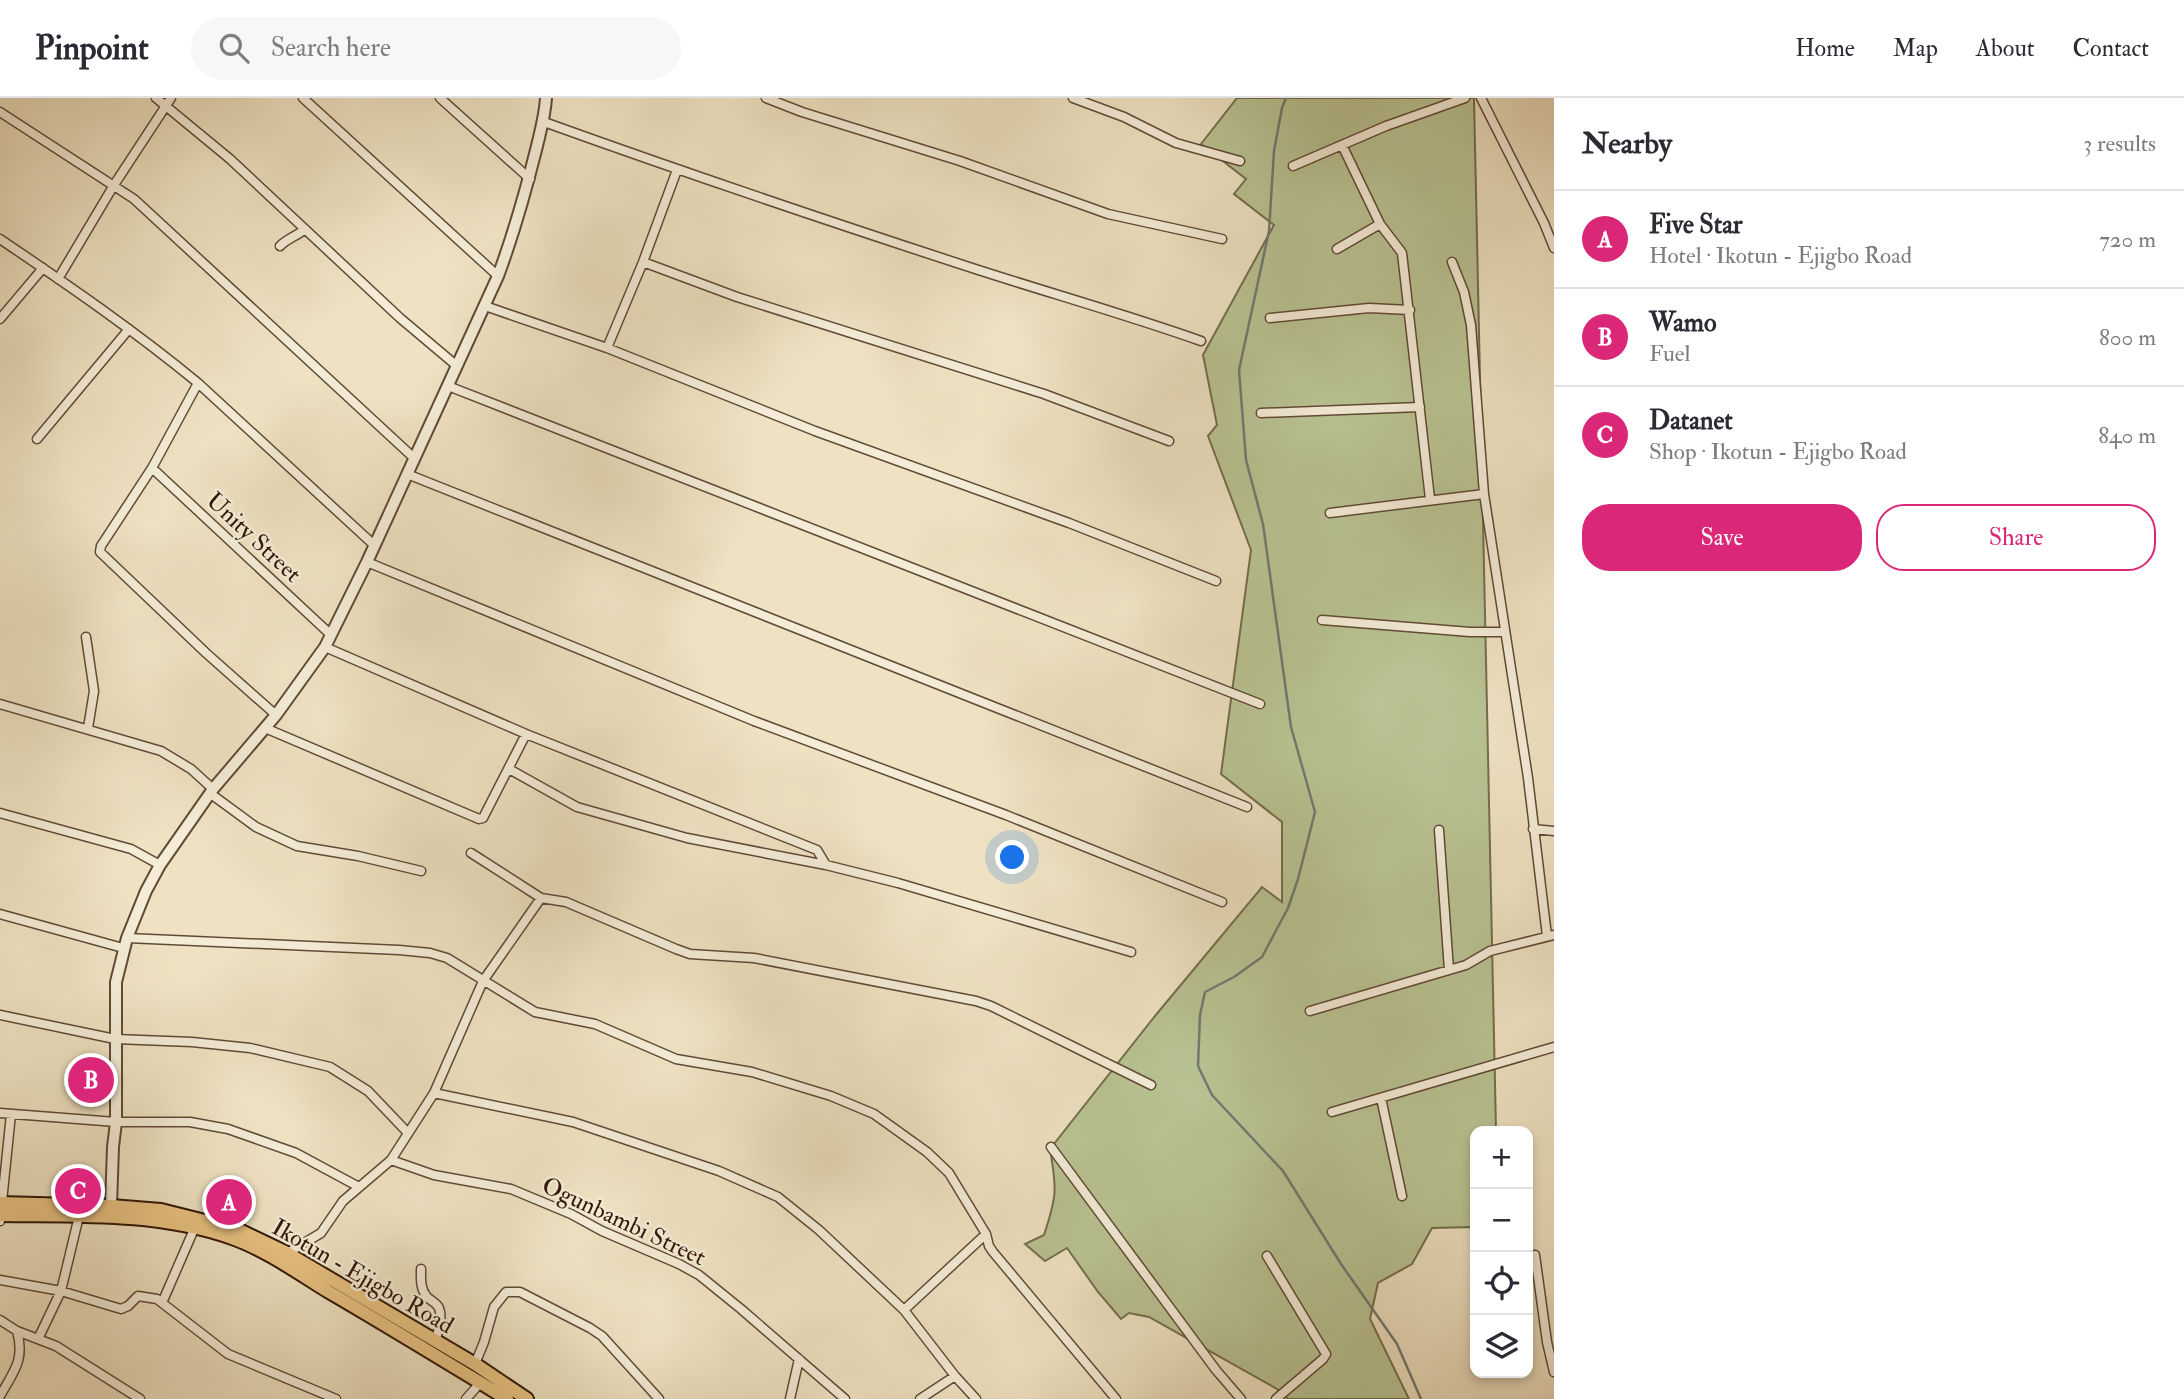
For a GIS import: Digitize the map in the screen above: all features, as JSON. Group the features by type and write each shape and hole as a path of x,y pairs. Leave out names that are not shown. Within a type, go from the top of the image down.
{"main road":[{"name":"Ikotun - Ejigbo Road","path":"0,1203 111,1206 184,1214 237,1229 507,1399"},
{"name":"Ikotun - Ejigbo Road","path":"0,1216 79,1216 145,1220 195,1227 245,1243 284,1258 475,1364 527,1399"}],"street":[{"path":"156,98 169,101 400,318 457,366"},
{"path":"303,98 498,276"},
{"path":"440,98 530,179"},
{"path":"111,1206 116,1122 114,995 125,943 145,891 212,791 276,715 324,647 367,562 498,276 516,229 530,179 544,122 546,98"},
{"path":"766,98 803,113 960,161 1108,214 1222,239"},
{"path":"1073,98 1124,117 1176,143 1240,161"},
{"path":"1293,166 1386,126 1465,98"},
{"path":"1481,98 1554,248"},
{"path":"58,279 114,185 169,101"},
{"path":"0,112 134,199 414,458"},
{"path":"544,122 743,194 1201,341"},
{"path":"1342,145 1380,224 1402,253 1430,499"},
{"path":"607,348 677,170"},
{"path":"1337,249 1380,224"},
{"path":"280,246 305,229"},
{"path":"0,239 129,329 198,383 374,545"},
{"path":"643,262 737,297 1044,394 1169,441"},
{"path":"1310,1011 1466,965 1490,951 1551,935 1484,494 1471,325 1464,292 1452,262"},
{"path":"0,319 43,268"},
{"path":"485,306 607,348 802,426 1069,523 1216,581"},
{"path":"1270,318 1369,308 1410,310"},
{"path":"37,439 129,329"},
{"path":"198,383 152,468 101,546 100,552 276,715"},
{"path":"448,386 1260,704"},
{"path":"1261,413 1420,407"},
{"name":"Unity Street","path":"152,468 330,634"},
{"path":"407,474 1247,807"},
{"path":"1330,513 1484,494"},
{"path":"367,562 754,721 1006,815 1222,902"},
{"path":"1322,620 1470,632 1504,632"},
{"path":"86,637 94,696 88,728"},
{"path":"324,647 526,734 817,850 826,865"},
{"path":"0,704 146,746 176,759 256,827 297,846 358,856 421,871"},
{"path":"265,728 479,820 483,818 526,734"},
{"path":"509,769 577,807 687,838 826,865 898,883 1131,952"},
{"path":"0,813 131,849 160,865"},
{"path":"1533,829 1554,831"},
{"path":"1439,830 1449,970"},
{"path":"471,853 541,898 566,902 690,954 754,958 976,1001 1151,1085"},
{"path":"284,1258 321,1233 343,1201 391,1160 434,1093 483,981 541,898"},
{"path":"0,914 125,943 430,953 447,958 535,1012 595,1024 676,1059 751,1072 831,1096 874,1114 927,1152 949,1173 999,1261 1116,1399"},
{"path":"0,1015 115,1039 192,1042 250,1048 330,1067 368,1091 408,1133"},
{"path":"1332,1112 1554,1047"},
{"path":"434,1093 573,1122 719,1171 778,1197 819,1230 904,1310 976,1399"},
{"path":"1381,1098 1402,1196"},
{"path":"0,1113 116,1122 190,1122 228,1129 296,1153 359,1186"},
{"path":"0,1221 11,1114"},
{"path":"1051,1147 1216,1370 1241,1399"},
{"name":"Ogunbambi Street","path":"391,1160 435,1175 511,1189 571,1214 626,1242 661,1254 699,1275 845,1399"},
{"path":"38,1339 61,1291 79,1216"},
{"path":"162,1303 195,1227"},
{"path":"904,1310 986,1234"},
{"path":"1535,1255 1547,1342 1554,1372"},
{"path":"1267,1256 1326,1354 1276,1399"},
{"path":"421,1269 424,1292 438,1305 440,1312 435,1342"},
{"path":"0,1280 61,1291 121,1309 138,1296 162,1303 228,1354 336,1399"},
{"path":"475,1364 494,1307 506,1292 512,1290 602,1336 659,1399"},
{"path":"0,1320 17,1331 56,1346 140,1399"},
{"path":"0,1396 21,1358 17,1331"},
{"path":"791,1398 799,1359"},
{"path":"920,1399 955,1376"},
{"path":"466,1399 481,1383"}],"green space":[{"path":"1237,98 1474,98 1496,1126 1470,1126 1470,1227 1432,1228 1412,1264 1378,1283 1370,1319 1409,1399 1288,1399 1277,1389 1149,1317 1129,1313 1121,1319 1067,1248 1045,1261 1025,1244 1044,1235 1051,1211 1055,1184 1050,1149 1262,887 1282,902 1282,822 1221,774 1251,550 1208,436 1217,425 1203,355 1274,225 1234,194 1246,179 1201,144"}],"waterway":[{"path":"1286,98 1274,151 1269,231 1239,370 1246,460 1263,524 1291,727 1315,812 1288,908 1262,957 1234,977 1205,992 1200,1015 1198,1066 1212,1095 1283,1171 1341,1264 1397,1344 1421,1399"}],"place":[{"name":"Wamo","path":"91,1080"},
{"name":"Datanet","path":"78,1191"},
{"name":"Five Star","path":"229,1202"}]}
